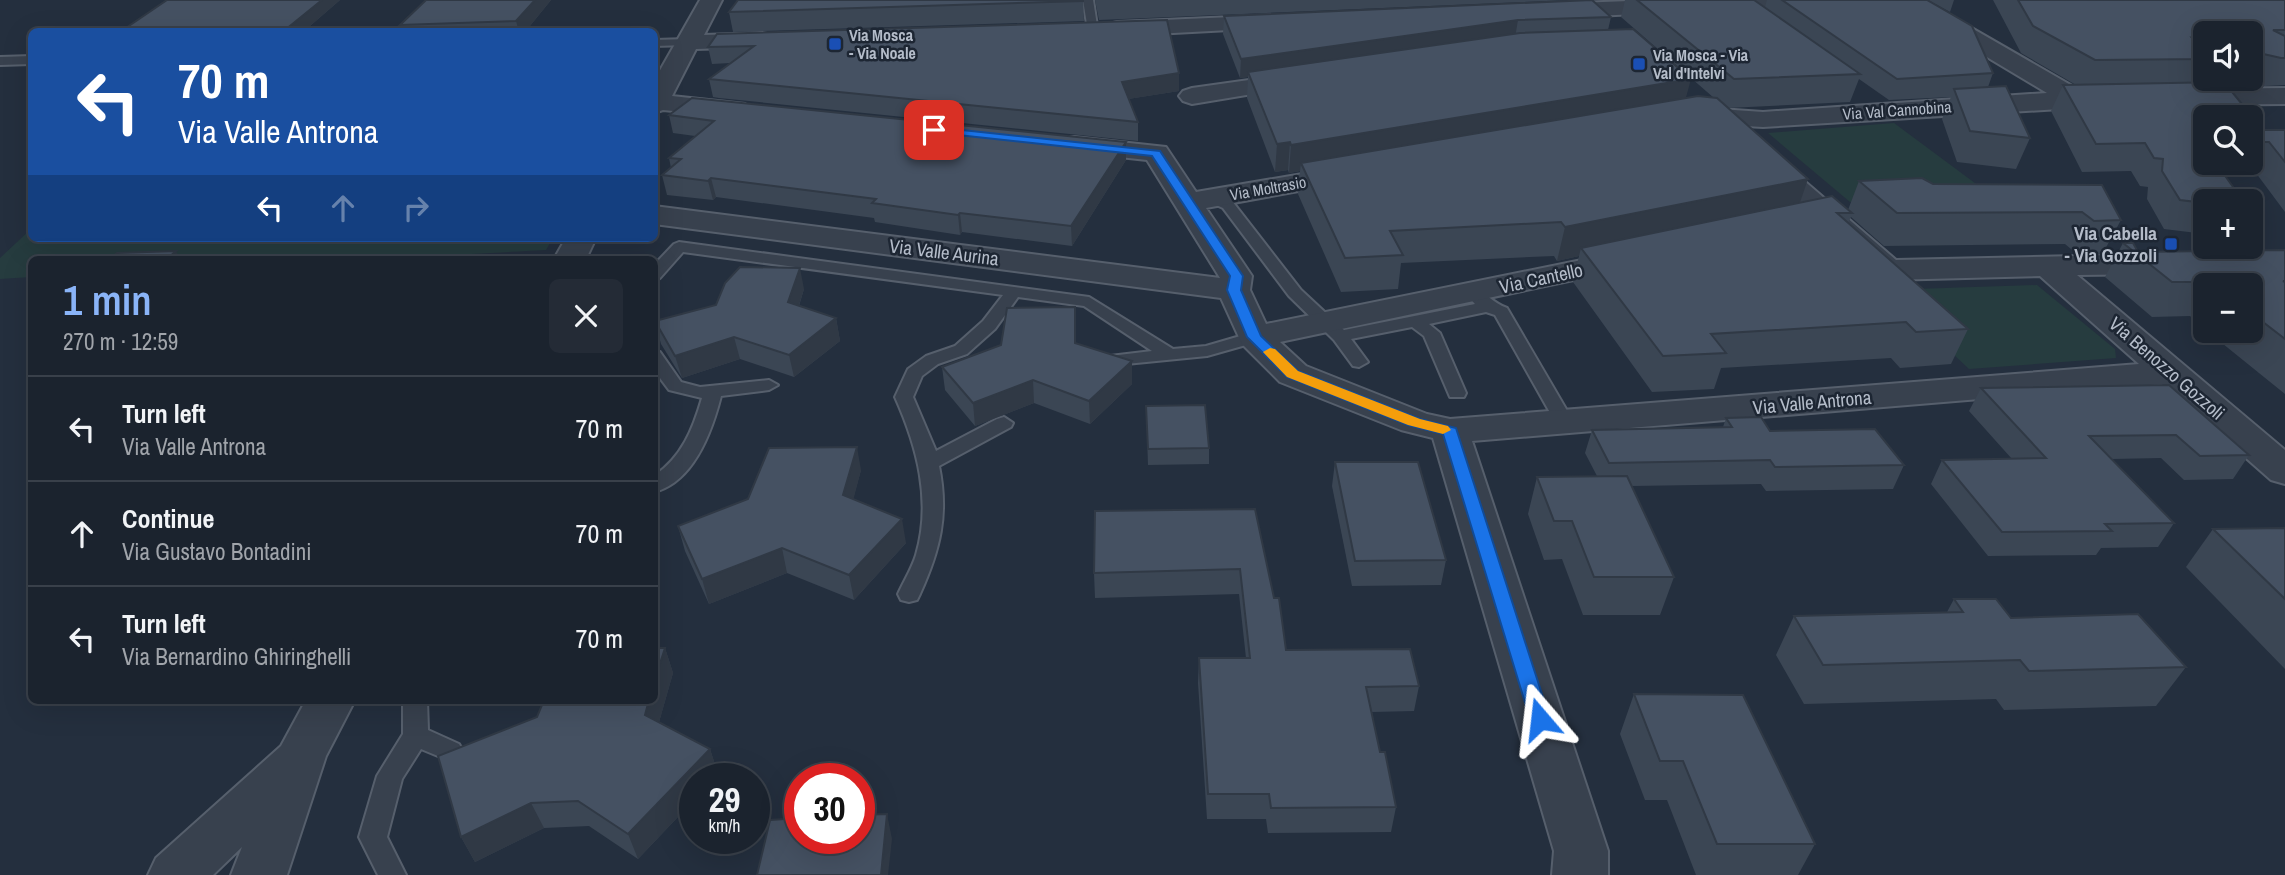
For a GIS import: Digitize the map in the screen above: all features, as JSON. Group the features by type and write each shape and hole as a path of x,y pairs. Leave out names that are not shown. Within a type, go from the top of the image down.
{"street":[{"path":"658,98 711,0"},
{"path":"1527,12 1589,4 1810,0"},
{"path":"1908,0 2076,99"},
{"path":"1734,3 1766,26"},
{"path":"1589,4 1618,30"},
{"path":"1067,31 1298,22"},
{"path":"688,42 784,39"},
{"path":"1192,96 1326,76"},
{"path":"1683,88 1888,270 2196,263"},
{"path":"1856,91 1883,111"},
{"path":"2157,98 2285,96"},
{"name":"Via Val Cannobina","path":"1720,120 1755,121 2076,99 2130,98"},
{"path":"658,104 766,112"},
{"path":"1664,120 1690,115 1720,120"},
{"name":"Via Valle Antrona","path":"1045,142 1156,153 1236,276 1234,290 1254,337 1293,374 1414,422 1454,412 1564,421 2174,372"},
{"name":"Via Moltrasio","path":"1189,202 1381,169"},
{"name":"Via Valle Aurina","path":"658,216 1234,290"},
{"path":"1795,224 1827,216"},
{"name":"Via Cantello","path":"1254,337 1333,329 1480,299 1652,254"},
{"name":"Via Benozzo Gozzoli","path":"2048,267 2174,372 2285,471"},
{"path":"1454,412 1581,851 1580,875"},
{"path":"259,875 301,756 329,704"},
{"path":"176,875 301,756"},
{"path":"198,875 301,756"}],"lane":[{"path":"1088,0 1094,30"},
{"path":"658,43 688,42"},
{"path":"0,61 28,60"},
{"path":"1221,204 1227,204 1295,293 1333,329 1359,362"},
{"path":"658,271 679,247 1089,302 1170,355"},
{"path":"748,276 772,260"},
{"path":"909,594 928,551 933,476 922,431 904,397 914,373 932,360 961,350 989,325 1014,292"},
{"path":"1333,329 1413,320 1480,299 1501,312 1564,421"},
{"path":"1413,320 1431,332 1454,412"},
{"path":"1116,360 1207,351 1254,337"},
{"path":"658,362 675,386 700,393 769,385"},
{"path":"658,483 688,458 703,430 713,391"},
{"path":"929,463 1004,423"},
{"path":"391,875 373,837 390,776 416,735 415,704"},
{"path":"416,735 450,751"}],"green space":[{"path":"1894,123 1991,195 1850,202 1768,133"},
{"path":"28,232 28,242 551,242 546,250 434,256 28,256 28,277 0,279 0,258"},
{"path":"2037,285 2115,349 2116,358 1969,369 1885,290"}],"building":[{"path":"167,0 322,0 287,28 126,28"},
{"path":"426,0 535,0 516,21 400,25"},
{"path":"738,0 1083,0 1083,1 729,12"},
{"path":"1592,0 1611,17 1518,20 1241,59 1224,16"},
{"path":"1637,0 1754,0 1860,74 1734,79"},
{"path":"1782,0 1927,0 1972,26 1993,73 1897,79"},
{"path":"2018,0 2285,0 2285,30 2273,30 2285,36 2285,58 2263,54 2263,21 2193,21 2193,59 2095,60 2033,26"},
{"path":"1167,20 1179,73 1122,82 1138,122 709,79 754,46 708,47 717,34"},
{"path":"1633,29 1691,79 1291,145 1290,142 1277,144 1248,72 1520,33"},
{"path":"2193,83 2193,91 2231,91 2243,105 2193,105 2193,175 2225,175 2234,189 2193,189 2193,202 2180,200 2162,171 2163,159 2154,158 2145,143 2096,144 2063,85"},
{"path":"2006,86 2030,138 1970,131 1954,89"},
{"path":"1698,96 1717,98 1808,179 1565,227 1561,222 1390,231 1403,255 1345,258 1301,163"},
{"path":"692,98 1126,142 1071,226 960,213 958,215 872,203 876,199 711,178 708,181 662,175 681,159 669,158 714,121 669,115"},
{"path":"2263,130 2285,130 2285,162 2269,142 2263,142"},
{"path":"1922,178 1933,184 2102,185 2121,220 2094,221 2082,212 1897,213 1859,181"},
{"path":"1832,196 1852,213 1837,213 1968,329 1916,332 1906,322 1711,334 1726,353 1663,356 1581,248"},
{"path":"2123,243 2133,243 2138,252 2193,251 2193,259 2263,259 2263,250 2285,250 2285,339 2263,322 2263,273 2193,273 2193,282 2172,282"},
{"path":"176,251 170,256 114,256 117,253"},
{"path":"740,267 800,268 788,302 836,318 789,355 734,337 675,356 658,326 658,320 716,305 725,283"},
{"path":"1075,307 1075,343 1132,361 1089,401 1033,380 973,403 942,367 1001,345 1007,308"},
{"path":"2169,385 2249,455 2200,456 2176,435 2089,436 2174,523 2105,524 2112,531 2002,532 1942,460 2046,458 1981,388"},
{"path":"1205,405 1209,448 1148,449 1146,406"},
{"path":"1761,417 1770,431 1875,429 1904,465 1775,467 1770,460 1609,463 1592,430 1732,427 1726,418"},
{"path":"857,447 843,495 902,519 849,575 782,548 702,579 678,526 748,499 769,448"},
{"path":"1335,462 1418,462 1446,560 1355,561"},
{"path":"1627,476 1674,577 1594,577 1572,521 1554,521 1537,477"},
{"path":"1255,509 1274,598 1279,598 1286,650 1410,649 1419,686 1366,687 1380,752 1385,752 1396,807 1271,808 1269,794 1208,794 1199,658 1250,658 1240,569 1094,573 1095,511"},
{"path":"2285,528 2285,599 2213,529"},
{"path":"1954,599 1996,599 2011,618 2138,614 2186,667 2029,671 2020,660 1823,665 1794,616 1963,612"},
{"path":"658,648 665,648 658,670"},
{"path":"1634,694 1743,695 1815,844 1717,844 1683,761 1660,761"},
{"path":"542,704 648,704 645,715 710,749 696,763 679,763 679,781 628,834 578,801 531,803 461,837 438,756 537,717"},
{"path":"875,814 887,814 881,875 757,875 762,854 770,854 770,820 784,819 784,854 875,854"}],"slow traffic":[{"path":"1270,352 1293,374 1414,422 1443,430"}],"place":[{"name":"Via Mosca - Via Noale","path":"835,44"},
{"name":"Via Mosca - Via Val d'Intelvi","path":"1639,64"},
{"name":"Via Cabella - Via Gozzoli","path":"2171,244"}],"route":[{"path":"934,130 1156,153 1236,276 1234,290 1254,337 1293,374 1414,422 1450,431 1540,719"}]}
